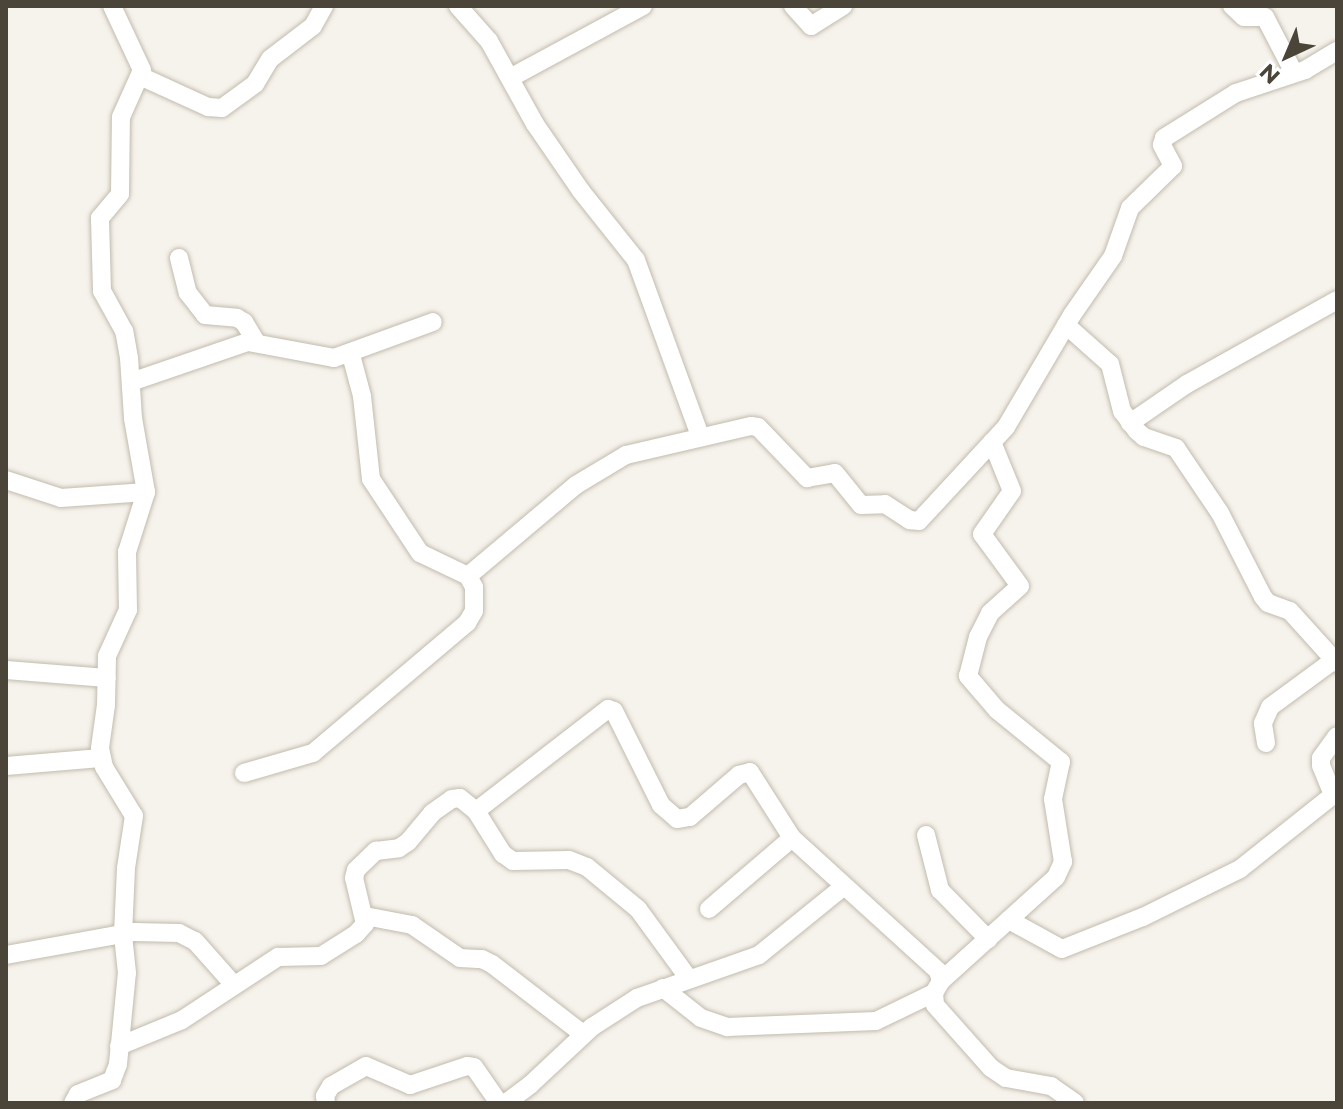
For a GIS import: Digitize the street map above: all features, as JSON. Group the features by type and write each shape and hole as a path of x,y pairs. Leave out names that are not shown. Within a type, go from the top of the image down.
{"street":[{"path":"73,1103 78,1094 112,1080 119,1046 127,973 123,934 134,816 101,758 110,645 128,610 127,552 146,492 133,418 124,331 103,298 100,218 115,202 123,186 121,117 140,76 142,63 118,26 112,6"},
{"path":"140,76 208,107 222,108 255,84 270,59 313,26 324,6"},
{"path":"458,6 489,41 581,191 636,260 700,436"},
{"path":"510,78 643,6"},
{"path":"793,6 811,26 843,6"},
{"path":"1232,6 1244,17 1265,17 1294,73"},
{"path":"468,576 585,478 639,449 758,427 807,478 835,473 861,505 885,504 910,520 919,521 1010,421 1066,325 1113,256 1130,208 1173,166 1162,145 1164,138 1236,93 1294,73 1337,51"},
{"path":"179,258 188,293 205,315 237,318 256,342"},
{"path":"1130,423 1187,384 1337,300"},
{"path":"131,382 147,380 238,344 256,342 320,358 351,355 433,322"},
{"path":"1066,325 1110,364 1120,406 1130,423 1144,437 1176,448 1220,513 1263,597 1268,603 1290,611 1336,662 1270,707 1263,723 1266,743"},
{"path":"244,773 313,753 467,623 474,611 474,587 468,576 420,553 371,479 367,468 362,396 351,355"},
{"path":"663,988 701,1018 727,1027 876,1021 938,987 1061,871 1063,862 1053,799 1061,762 997,710 968,676 978,637 990,613 1020,586 982,534 1012,491 992,442"},
{"path":"6,480 61,498 146,492"},
{"path":"6,670 107,678"},
{"path":"476,811 608,709 614,711 628,745 667,811 677,819 690,817 739,775 750,772 792,838 938,971 935,1005 998,1074 1051,1086 1075,1103"},
{"path":"1009,920 1062,949 1143,917 1240,869 1333,795 1321,766 1321,758 1337,736"},
{"path":"6,766 101,758"},
{"path":"119,1046 182,1020 278,957 312,958 329,953 356,934 365,924 354,878 363,862 376,851 399,848 408,842 432,813 452,799 460,798 476,811 503,854 513,861 569,860 587,867 638,909 689,979"},
{"path":"926,835 940,890 988,939"},
{"path":"709,909 792,838"},
{"path":"506,1103 530,1085 583,1034 637,998 759,955 843,887"},
{"path":"365,916 412,925 460,958 482,959 492,964 583,1034"},
{"path":"6,955 142,932 189,936 234,985"},
{"path":"326,1103 325,1096 331,1086 366,1066 410,1085 467,1066 474,1067 499,1103"}]}
